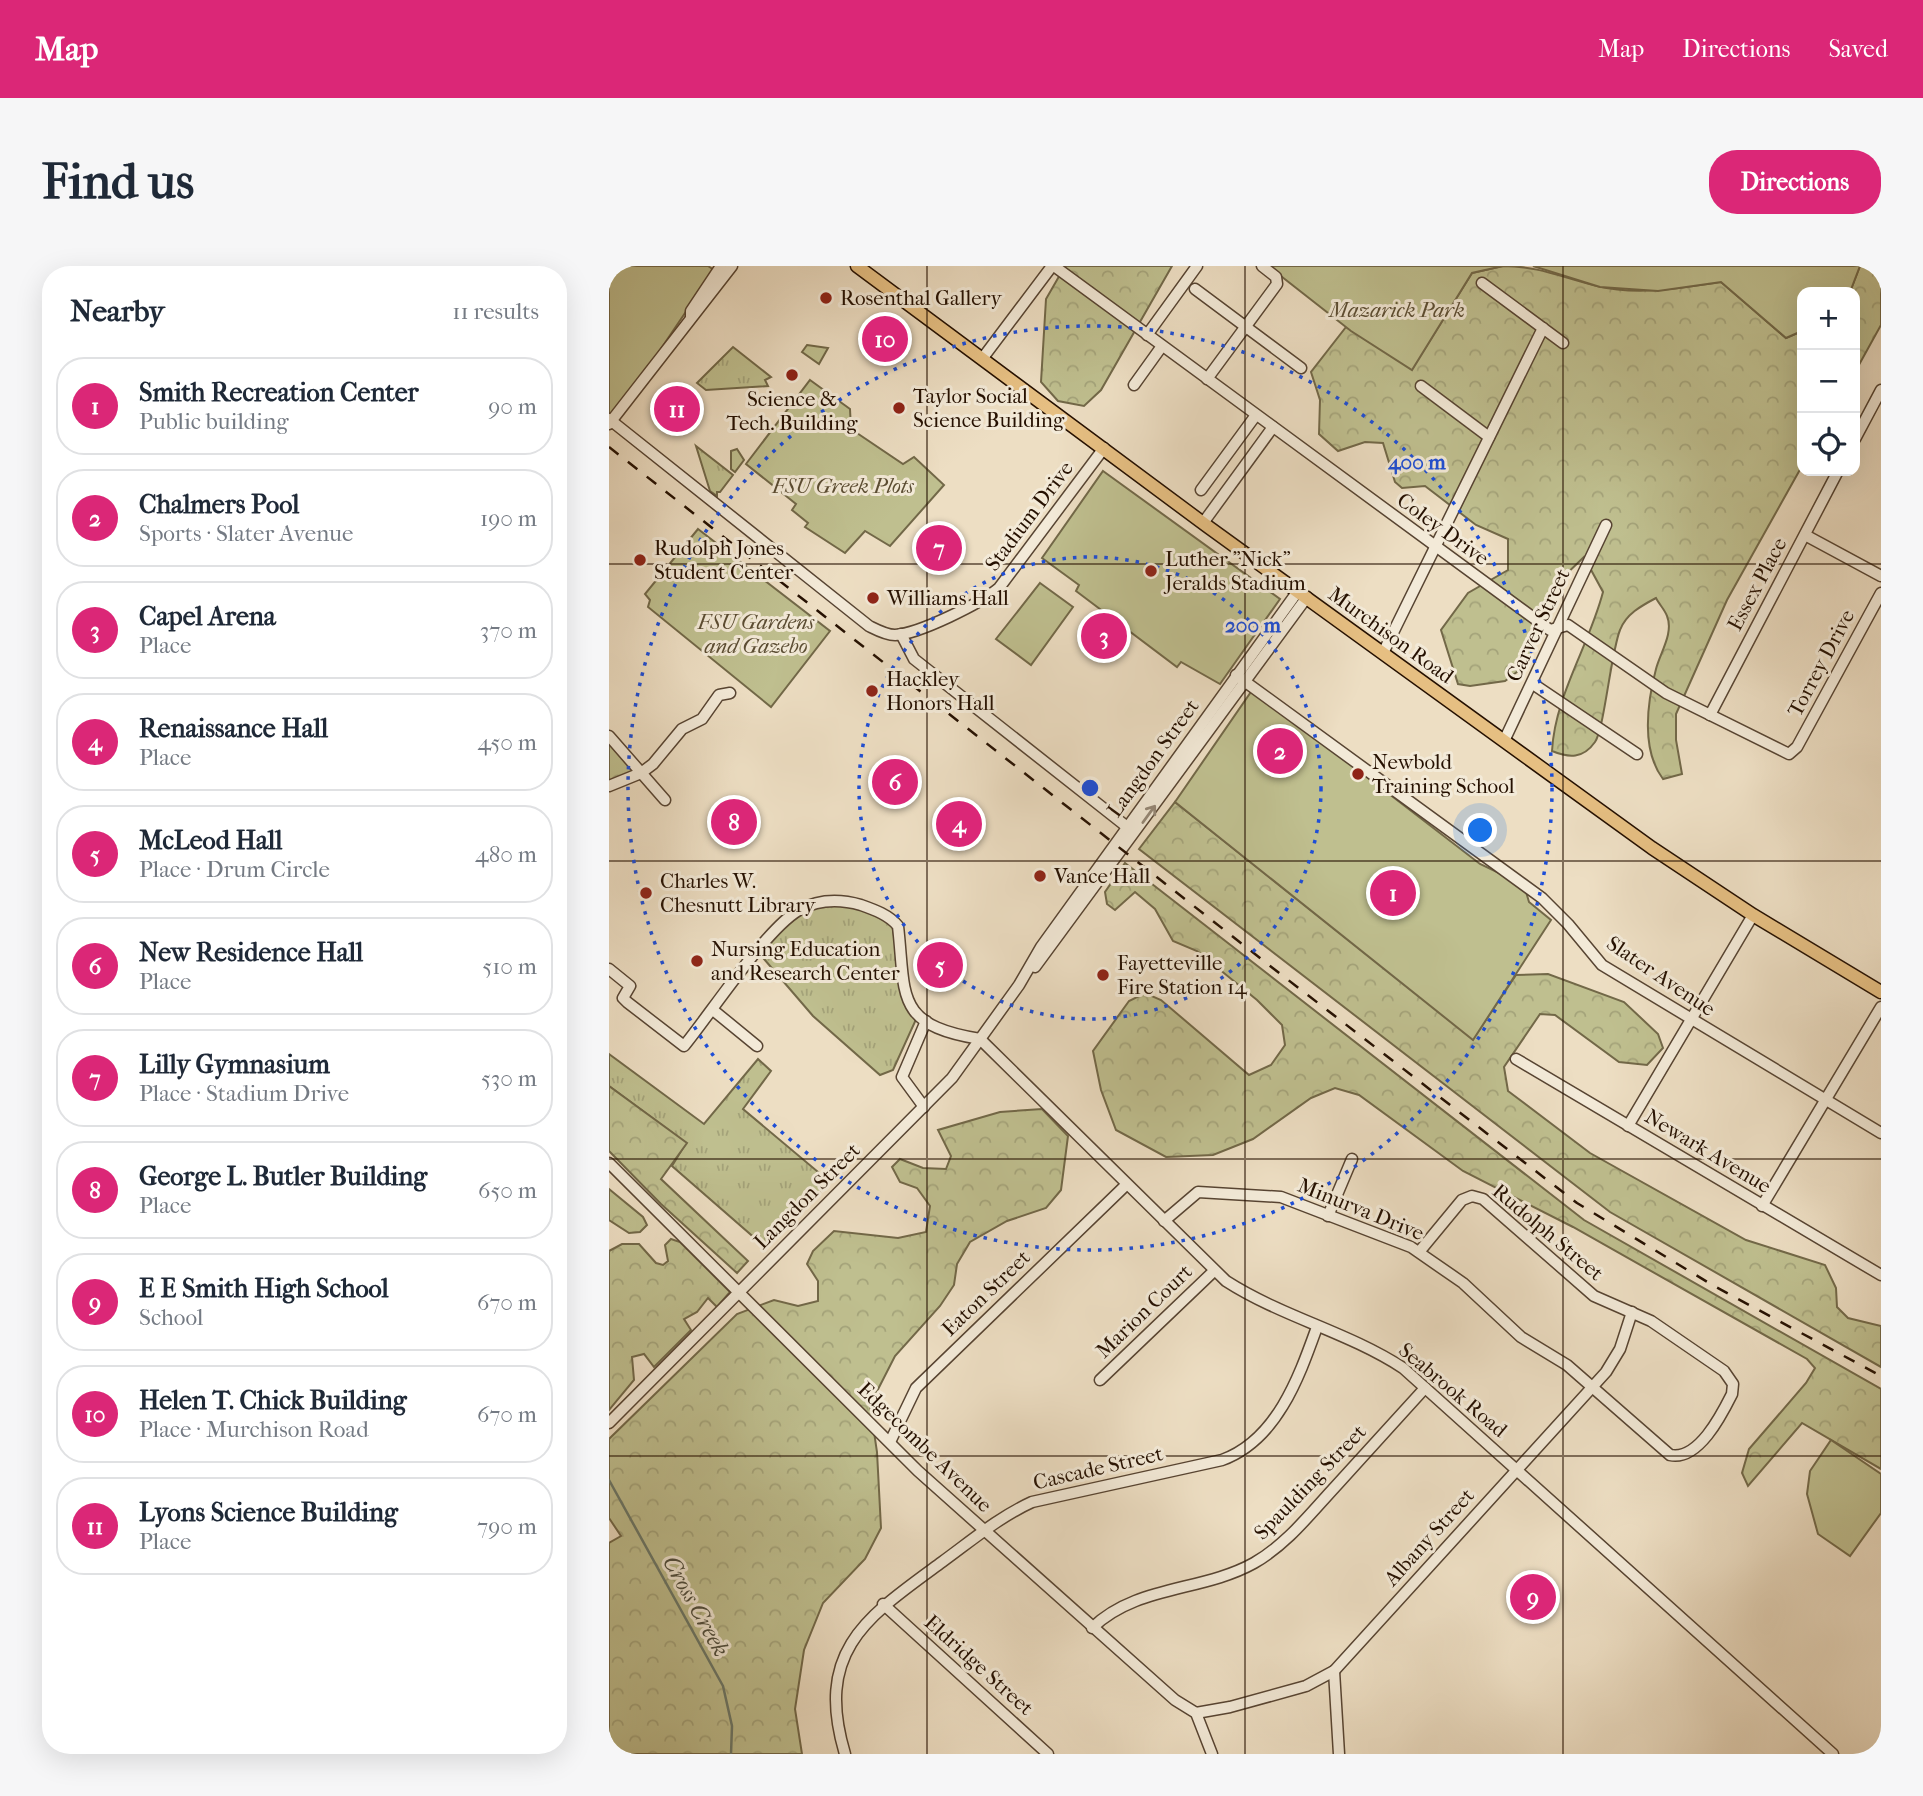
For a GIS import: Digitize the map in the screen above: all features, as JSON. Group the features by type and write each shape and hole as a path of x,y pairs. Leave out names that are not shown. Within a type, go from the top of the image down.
{"main road":[{"name":"Murchison Road","path":"857,266 1203,523 1504,741 1753,915 1881,992"}],"street":[{"path":"732,266 718,270 691,310 691,318 610,421 869,626 889,634 901,634 914,659 1131,830"},
{"path":"982,359 1053,266"},
{"name":"Coley Drive","path":"1053,266 1551,630 1568,625 1666,693 1785,752 1794,751"},
{"path":"1147,335 1197,266"},
{"path":"1207,379 1244,325 1277,284 1276,277 1262,266"},
{"path":"1482,283 1563,343"},
{"path":"1195,289 1301,368"},
{"path":"1384,653 1543,328"},
{"path":"1134,385 1162,346"},
{"path":"1421,386 1489,437"},
{"path":"1860,430 1881,390"},
{"path":"1201,490 1256,415"},
{"path":"1203,523 1272,427"},
{"name":"Stadium Drive","path":"901,634 975,604 999,588 1104,448"},
{"name":"Essex Place","path":"1710,715 1835,476"},
{"name":"Carver Street","path":"1504,741 1606,525"},
{"path":"1805,535 1881,576"},
{"name":"Torrey Drive","path":"1794,751 1881,593"},
{"name":"Langdon Street","path":"609,1423 952,1078 1019,985 1048,953 1236,675 1303,594"},
{"name":"Langdon Street","path":"1131,830 1246,683 1303,594"},
{"name":"Slater Avenue","path":"1236,675 1542,898 1602,964 1691,1021 1881,1133"},
{"path":"1533,684 1637,754"},
{"path":"609,786 641,774 682,729 702,719 719,695 730,693"},
{"path":"609,736 628,754 641,774 665,800"},
{"path":"609,969 630,986 623,998 684,1046 767,940 790,916 819,902 850,902 891,918 898,926 904,995 912,1010 926,1021 902,1077 924,1107"},
{"path":"1629,1126 1753,915"},
{"path":"1762,1206 1881,1007"},
{"path":"713,1010 757,1046"},
{"name":"Seabrook Road","path":"926,1021 952,1032 980,1039 1214,1271 1250,1296 1385,1357 1425,1388 1833,1754"},
{"name":"Newark Avenue","path":"1516,1059 1881,1275"},
{"path":"1328,1216 1352,1159"},
{"name":"Edgecombe Avenue","path":"609,1163 737,1293 984,1531 1175,1700 1196,1713"},
{"name":"Eaton Street","path":"890,1442 916,1388 1126,1185"},
{"name":"Minurva Drive","path":"1164,1221 1189,1197 1203,1191 1241,1196 1271,1195 1419,1252 1462,1283 1521,1337 1554,1356 1594,1386 1666,1452 1675,1456 1686,1455 1695,1450 1730,1399 1733,1384 1728,1375 1632,1312"},
{"name":"Rudolph Street","path":"1419,1252 1462,1200 1478,1197 1594,1296 1632,1312"},
{"name":"Marion Court","path":"1100,1380 1214,1271"},
{"name":"Albany Street","path":"1196,1713 1230,1707 1306,1686 1334,1671 1594,1386 1620,1349 1632,1312"},
{"name":"Cascade Street","path":"845,1754 836,1710 840,1668 853,1639 883,1604 1017,1509 1042,1499 1222,1460 1237,1454 1272,1422 1296,1382 1317,1326"},
{"name":"Spaulding Street","path":"1092,1628 1122,1605 1218,1579 1265,1556 1293,1533 1425,1388"},
{"name":"Eldridge Street","path":"883,1604 1048,1754"},
{"path":"1334,1671 1339,1754"},
{"path":"1196,1713 1212,1754"}],"green space":[{"path":"609,266 708,266 714,270 652,362 609,417"},
{"path":"1065,266 1172,266 1101,390 1084,406 1058,401 1041,382 1046,299"},
{"name":"Mazarick Park","path":"1268,266 1503,266 1472,273 1412,370 1351,331"},
{"path":"1503,266 1516,267 1540,270 1597,286 1628,290 1659,290 1721,282 1786,338 1797,333 1797,475 1727,600 1676,714 1676,740 1682,774 1663,779 1651,754 1648,726 1650,696 1669,629 1667,616 1656,598 1630,615 1620,630 1595,742 1586,752 1575,756 1552,751 1559,710 1603,592 1584,557 1559,581 1526,665 1505,681 1470,686 1458,684 1441,630 1468,593 1508,570 1508,539 1476,525 1425,486 1402,488 1395,482 1383,443 1365,442 1338,451 1319,434 1320,400 1311,372 1346,327 1412,369 1472,273"},
{"path":"1533,266 1860,266 1852,287 1797,287 1797,333 1786,338 1721,282 1658,291 1600,287"},
{"path":"1860,266 1881,266 1881,325 1860,363 1860,287 1852,287"},
{"path":"807,345 828,348 819,364 802,352"},
{"path":"733,347 771,377 765,380 768,386 706,390 697,383"},
{"name":"FSU Greek Plots","path":"810,380 850,409 851,429 903,464 914,457 944,485 890,546 865,531 845,553 805,527 808,523 792,510 796,504 746,464"},
{"path":"696,446 733,475 720,492 717,492 717,496 710,491"},
{"path":"737,449 744,460 735,472 731,469 731,451"},
{"name":"Luther \"Nick\" Jeralds Stadium","path":"1103,471 1280,599 1220,684 1181,662 1177,667 1076,591 1079,585 1042,558"},
{"name":"FSU Gardens and Gazebo","path":"698,529 830,631 771,707 648,607 650,600 645,594"},
{"path":"1040,583 1073,607 1031,665 996,639"},
{"path":"1253,689 1480,864 1524,885 1529,902 1551,920 1473,1040 1175,802"},
{"path":"609,737 641,773 609,787"},
{"path":"1175,802 1473,1039 1516,975 1548,974 1624,1002 1658,1034 1663,1048 1647,1065 1619,1062 1555,1015 1540,1014 1504,1067 1508,1091 1590,1153 1746,1240 1825,1265 1836,1288 1837,1307 1848,1318 1881,1326 1881,1367 1610,1212 1139,849"},
{"path":"1125,863 1584,1220 1881,1389 1881,1469 1802,1423 1748,1486 1742,1473 1749,1449 1806,1383 1815,1368 1807,1359 1573,1227 1463,1171 1359,1095 1335,1088 1311,1098 1253,1139 1213,1155 1166,1157 1116,1130 1101,1090 1093,1051 1129,1001 1145,993 1161,1000 1249,1075 1271,1065 1285,1045 1282,1025 1257,1000 1197,951 1173,941 1155,909 1135,892 1115,910 1107,904 1105,892"},
{"path":"829,901 891,918 904,995 918,1015 893,1070 880,1075 813,1016 758,952 790,916"},
{"path":"609,1054 704,1124 758,1059 771,1071 743,1109 830,1182 765,1247 672,1166 686,1143 609,1086"},
{"path":"609,1086 687,1143 661,1179 748,1261 737,1273 661,1204 609,1151"},
{"path":"1042,1109 1068,1136 1061,1190 1046,1208 1007,1221 970,1242 957,1264 954,1285 940,1306 895,1356 870,1405 877,1452 881,1528 865,1559 823,1603 804,1650 795,1709 802,1754 609,1754 609,1543 621,1536 609,1518 609,1439 737,1314 774,1300 798,1306 818,1301 818,1281 807,1264 813,1251 834,1231 898,1238 926,1232 930,1206 917,1188 900,1182 892,1167 900,1159 923,1168 946,1169 951,1156 938,1130 1000,1112"},
{"path":"609,1189 643,1217 647,1225 640,1232 629,1233 609,1220"},
{"path":"671,1239 680,1242 730,1292 717,1307 708,1298 697,1312 684,1319 691,1330 654,1367 644,1354 632,1357 634,1380 609,1410 609,1251 622,1244 639,1244 656,1263 663,1265 668,1261 665,1245"},
{"path":"1831,1440 1881,1474 1881,1513 1850,1556 1818,1534 1807,1494 1810,1471"}],"waterway":[{"name":"Cross Creek","path":"609,1480 723,1686 732,1726 731,1754"}],"railway":[{"path":"609,447 1577,1203 1714,1286 1881,1376"}],"place":[{"name":"Rosenthal Gallery","path":"826,298"},
{"name":"Helen T. Chick Building","path":"885,339"},
{"name":"Science & Tech. Building","path":"792,375"},
{"name":"Taylor Social Science Building","path":"899,408"},
{"name":"Lyons Science Building","path":"677,409"},
{"name":"Lilly Gymnasium","path":"939,548"},
{"name":"Rudolph Jones Student Center","path":"640,560"},
{"name":"Luther \"Nick\" Jeralds Stadium","path":"1151,571"},
{"name":"Williams Hall","path":"873,598"},
{"name":"Capel Arena","path":"1104,636"},
{"name":"Hackley Honors Hall","path":"872,691"},
{"name":"Chalmers Pool","path":"1280,751"},
{"name":"Newbold Training School","path":"1358,774"},
{"name":"New Residence Hall","path":"895,782"},
{"name":"George L. Butler Building","path":"734,822"},
{"name":"Renaissance Hall","path":"959,824"},
{"name":"Vance Hall","path":"1040,876"},
{"name":"Charles W. Chesnutt Library","path":"646,893"},
{"name":"Smith Recreation Center","path":"1393,893"},
{"name":"Nursing Education and Research Center","path":"697,961"},
{"name":"McLeod Hall","path":"940,965"},
{"name":"Fayetteville Fire Station 14","path":"1103,975"},
{"name":"E E Smith High School","path":"1533,1597"}]}
